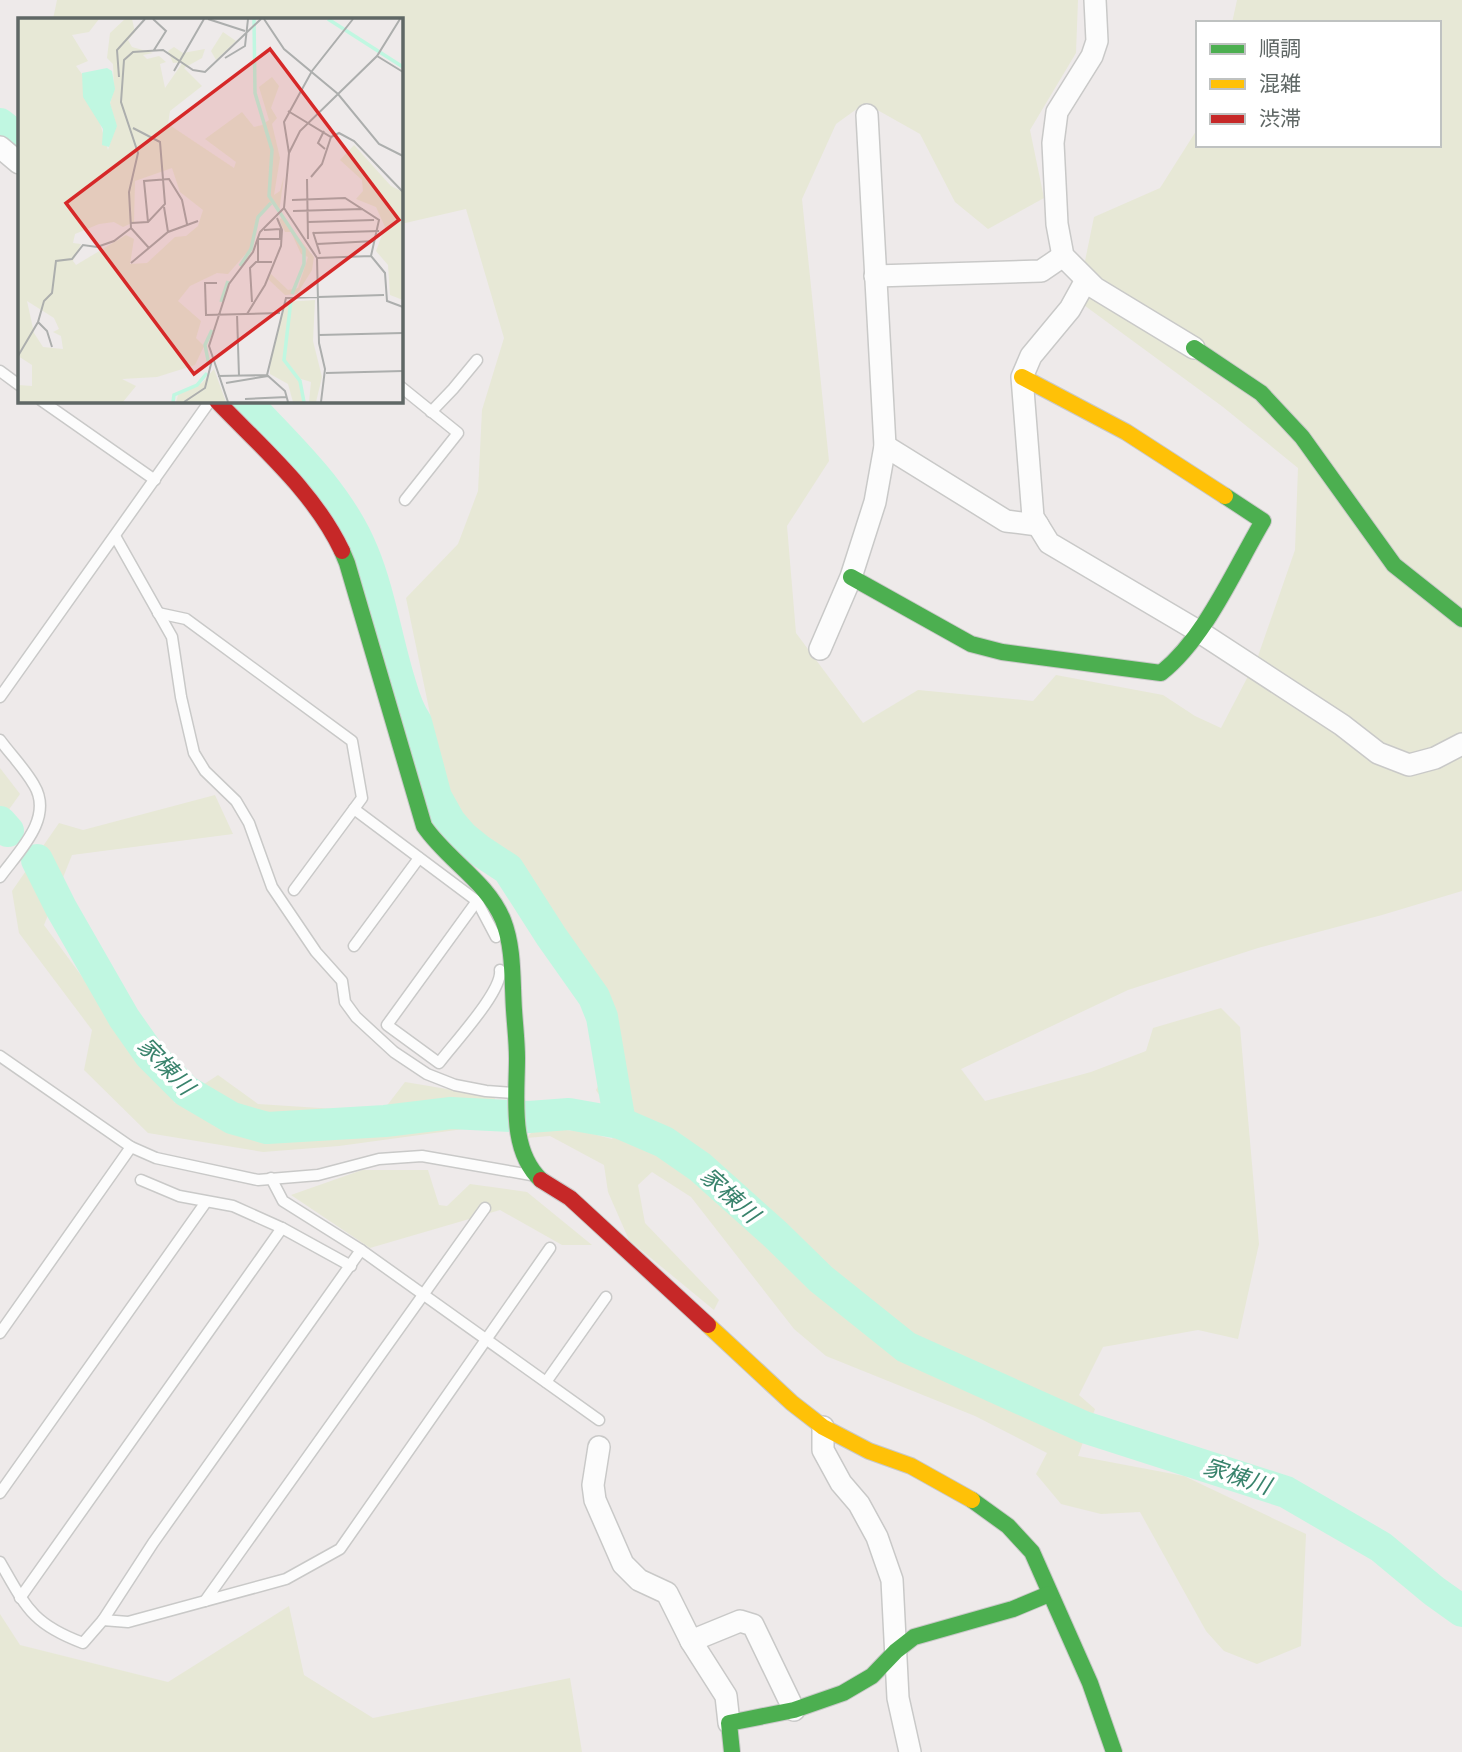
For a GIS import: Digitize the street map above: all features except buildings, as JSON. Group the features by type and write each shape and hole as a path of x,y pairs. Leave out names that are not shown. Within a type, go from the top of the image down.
{"street":[{"path":"1095,0 1097,41 1092,56 1057,112 1053,143 1057,224 1063,256 1086,280 1261,393 1302,437 1394,565 1462,619"},
{"path":"820,649 851,577 875,502 885,446 867,115"},
{"path":"0,147 18,163"},
{"path":"0,158 18,164"},
{"path":"876,276 1041,271 1063,256"},
{"path":"1086,280 1070,309 1031,356 1022,377 1032,517 1049,543 1198,631 1342,725 1378,753 1409,765 1435,758 1462,744"},
{"path":"851,577 971,644 1002,652 1161,673 1172,667 1198,631 1263,521 1126,432 1022,377"},
{"path":"218,402 295,480 330,526 347,563 424,825 444,852 476,878 501,916 510,944 517,1064 517,1129 537,1177 570,1198 792,1403 823,1427 869,1451 911,1466 969,1497 1008,1526 1032,1552 1090,1683 1114,1752"},
{"path":"885,446 1006,521 1038,525"},
{"path":"823,1427 823,1450 841,1483 859,1504 877,1538 892,1580 898,1698 910,1752"},
{"path":"599,1447 593,1485 595,1500 623,1564 639,1580 667,1593 691,1641 726,1696 732,1752"},
{"path":"729,1723 794,1710 843,1693 872,1676 914,1637 1013,1609 1049,1594"},
{"path":"691,1641 740,1621 753,1625 794,1710"}],"lane":[{"path":"431,412 477,360"},
{"path":"0,372 18,384"},
{"path":"402,388 458,433 405,500"},
{"path":"43,402 155,480"},
{"path":"0,697 209,402"},
{"path":"115,536 172,637 181,697 194,752 205,771 236,802 249,823 272,887 316,952 342,981 345,1002 356,1017 394,1052 427,1073 455,1085 515,1099"},
{"path":"158,613 186,619 352,741 362,798 293,890"},
{"path":"0,740 35,786 40,802 36,827 0,877"},
{"path":"354,809 477,901 496,937 498,950"},
{"path":"354,946 419,858"},
{"path":"477,901 387,1026 439,1063 491,999 501,977 499,964"},
{"path":"0,1056 131,1147 156,1158 258,1180 318,1175 379,1159 422,1156 537,1177"},
{"path":"0,1333 131,1147"},
{"path":"271,1178 283,1201 361,1250 599,1420"},
{"path":"141,1180 179,1196 233,1206 282,1228 351,1266"},
{"path":"0,1493 206,1202"},
{"path":"205,1601 485,1208"},
{"path":"20,1598 282,1228"},
{"path":"103,1620 128,1622 286,1579 340,1549 550,1248"},
{"path":"0,1562 32,1614 56,1632 83,1643 103,1620 153,1543 361,1250"},
{"path":"547,1382 606,1297"}],"green space":[{"path":"57,0 1078,0 1076,53 1030,130 1044,198 988,229 955,202 920,134 865,103 836,124 802,199 829,461 787,526 796,633 863,723 918,690 1033,701 1056,675 1163,695 1195,716 1221,728 1257,659 1295,550 1298,468 1223,407 1077,300 1094,217 1160,188 1196,131 1196,147 1441,147 1441,21 1232,21 1237,0 1462,0 1462,891 1258,948 1128,990 961,1069 985,1101 1091,1072 1146,1051 1153,1028 1221,1008 1240,1027 1259,1244 1238,1339 1198,1330 1103,1347 1079,1395 1095,1409 1078,1456 1184,1476 1306,1534 1301,1646 1257,1664 1224,1651 1206,1631 1140,1512 1101,1514 1061,1504 1036,1474 1047,1453 975,1416 826,1356 794,1329 691,1197 652,1172 638,1185 645,1223 719,1300 714,1310 629,1240 608,1192 604,1165 550,1136 526,1138 537,1127 585,1132 612,1139 619,1126 596,1090 620,1046 596,995 538,917 450,810 406,598 458,544 478,491 482,410 504,338 466,209 402,224 402,18 53,18"},
{"path":"0,768 20,794 0,822"},
{"path":"215,795 233,834 72,855 44,925 175,1103 218,1075 258,1104 382,1112 405,1082 495,1097 493,1125 339,1146 263,1152 148,1133 84,1070 92,1030 19,933 12,891 59,823 83,830"},
{"path":"362,1170 428,1170 439,1205 447,1206 470,1184 527,1192 592,1245 562,1245 500,1210 370,1248 291,1195"},
{"path":"289,1606 304,1675 373,1718 570,1678 582,1752 0,1752 0,1614 20,1645 168,1682"}],"waterway":[{"path":"0,124 18,138"},
{"path":"246,402 311,472 353,531 374,583 398,677 407,706 416,722 436,797 450,822 463,837 508,869 594,997 602,1017 620,1123"},
{"name":"家棟川","path":"0,822 8,831"},
{"name":"家棟川","path":"37,860 61,908 124,1018 150,1055 186,1091 232,1118 267,1128 385,1121 451,1113 529,1117 569,1114 620,1123 664,1142 700,1167 821,1279 906,1347 1084,1427 1286,1492 1381,1547 1462,1611"}],"traffic: fast":[{"path":"1194,348 1261,393 1302,437 1394,565 1462,619"},
{"path":"851,577 971,644 1002,652 1161,673 1192,641 1205,622 1263,521 1225,496"},
{"path":"342,551 424,826 487,894 496,906 507,931 512,964 517,1046 516,1106 519,1138 531,1168 541,1180"},
{"path":"972,1500 1008,1526 1032,1552 1090,1683 1114,1752"},
{"path":"732,1752 729,1723 794,1710 843,1693 872,1676 914,1637 1013,1609 1049,1594"}],"traffic: slow":[{"path":"1022,377 1126,432 1225,496"},
{"path":"708,1325 792,1403 823,1427 869,1451 911,1466 972,1500"}],"traffic: jam":[{"path":"218,402 302,490 317,509 342,551"},
{"path":"541,1180 570,1198 708,1325"}]}
